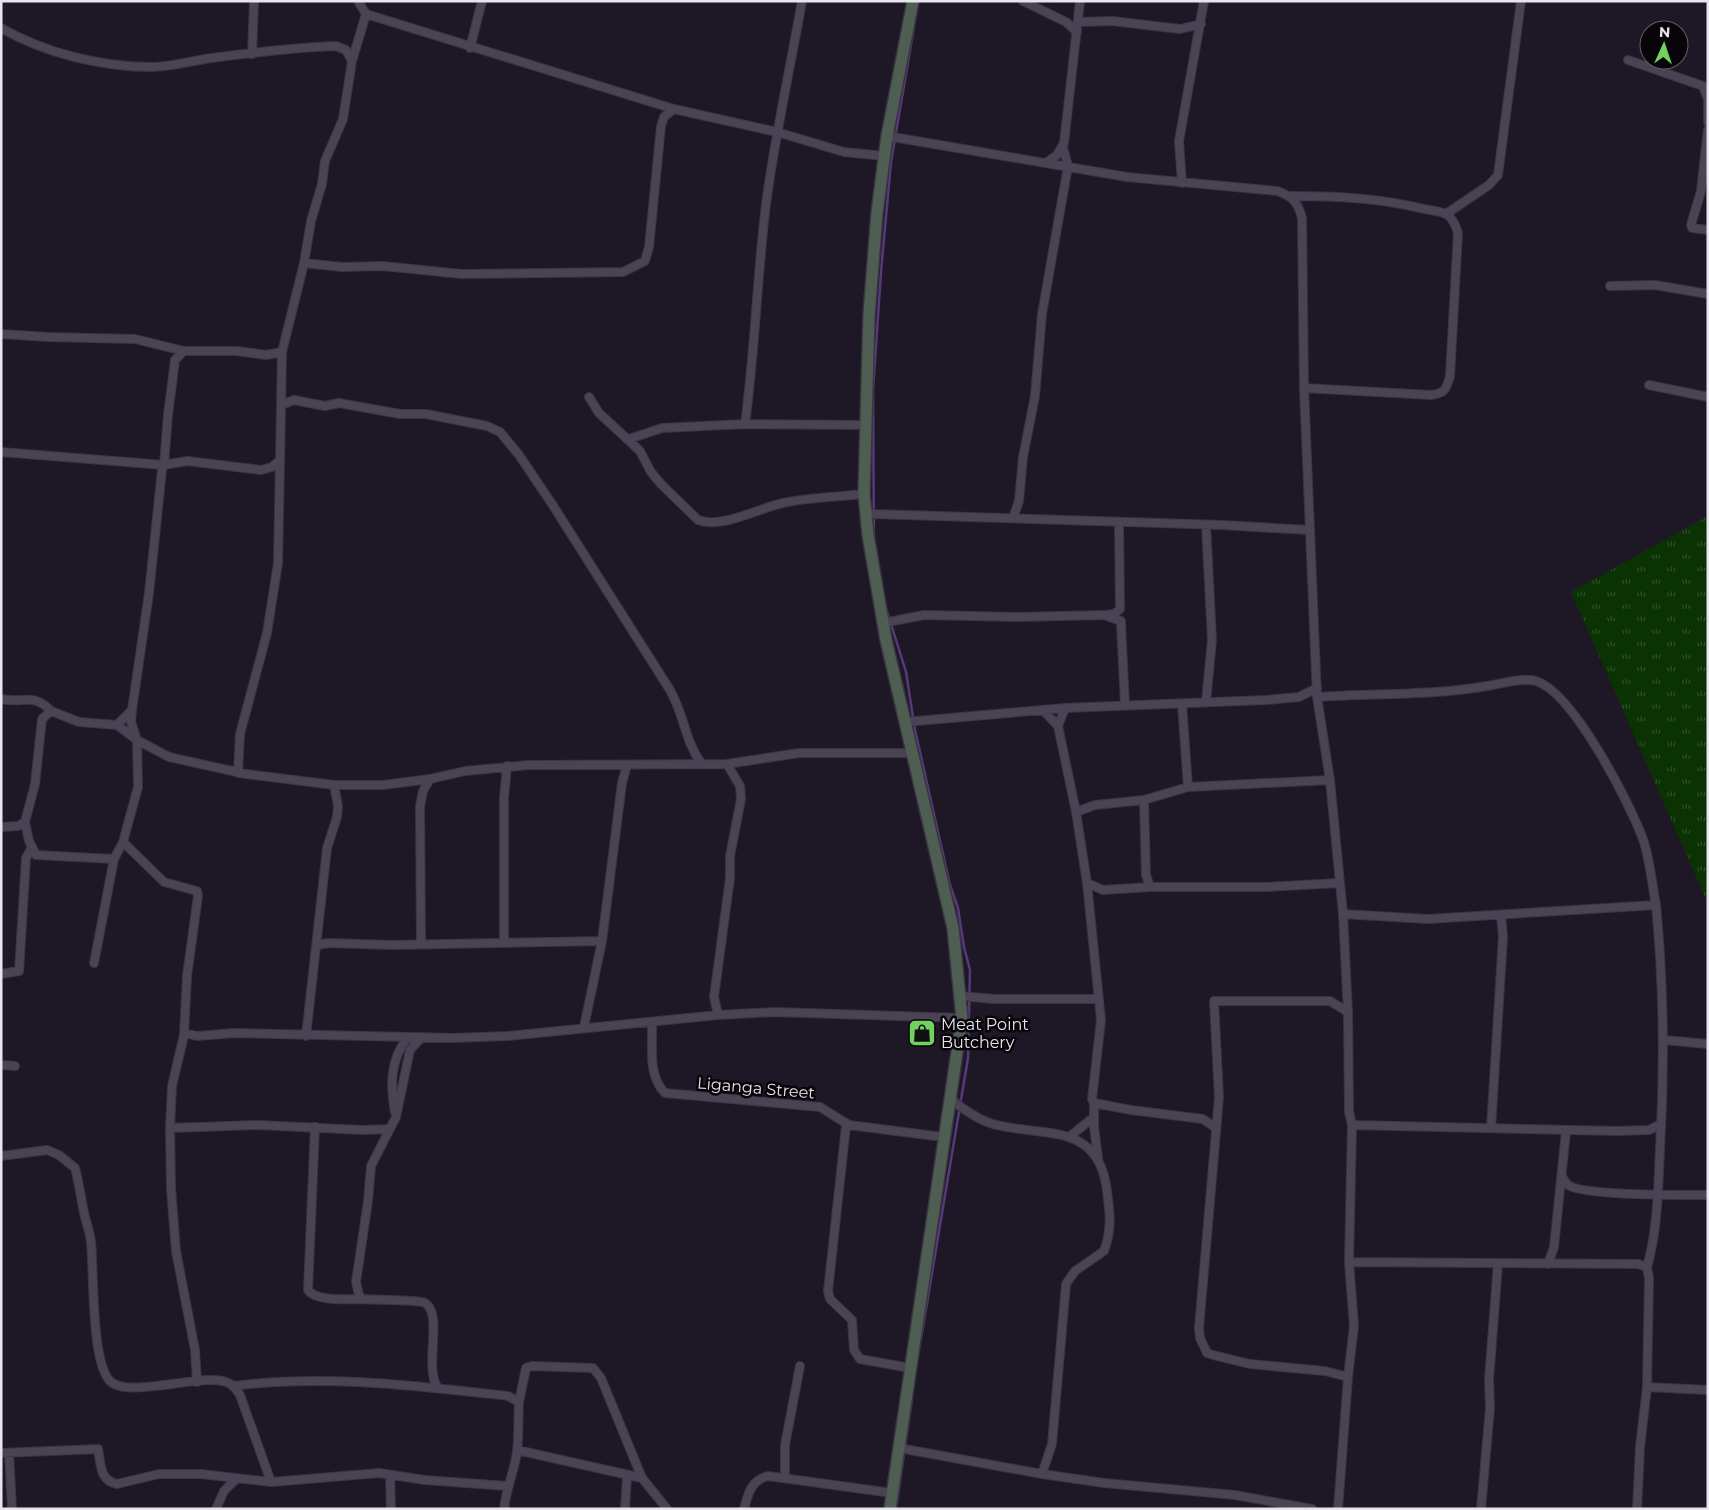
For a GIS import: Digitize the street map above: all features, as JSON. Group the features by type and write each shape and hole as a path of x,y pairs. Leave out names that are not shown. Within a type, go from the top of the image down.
{"main road":[{"path":"890,1509 943,1137 951,1099 962,1018 953,928 883,623 864,494 869,316 878,213 887,136 913,1"}],"street":[{"path":"252,54 254,1"},
{"path":"358,1 366,14 470,48 674,109 777,132 844,152 885,156"},
{"path":"470,48 482,1"},
{"path":"745,424 756,330 766,206 777,132 802,1"},
{"path":"1024,1 1066,22 1076,32"},
{"path":"1013,518 1019,501 1023,457 1035,396 1042,314 1068,166 1063,147 1080,1"},
{"path":"1182,183 1179,164 1179,141 1204,1"},
{"path":"1446,214 1489,185 1498,175 1521,1"},
{"path":"238,773 240,734 267,632 278,563 282,352 304,263 311,221 322,184 325,161 343,119 352,61 366,14"},
{"path":"1078,22 1112,21 1180,29 1201,24"},
{"path":"1,28 59,53 128,65 151,67 185,64 252,54 336,46 346,50 352,61"},
{"path":"1628,60 1703,86 1708,98 1708,122"},
{"path":"304,263 342,267 383,266 461,274 623,272 634,268 645,261 649,246 661,126 664,117 674,109"},
{"path":"1708,129 1701,191 1691,225 1697,231 1708,230"},
{"path":"887,136 1127,177 1277,191 1290,196 1378,200 1446,214 1455,223 1459,246 1450,376 1447,389 1442,393 1431,395 1304,388"},
{"path":"1046,163 1063,147"},
{"path":"1290,196 1300,208 1302,218 1304,388 1317,697 1330,780 1343,914 1348,1012 1349,1112 1352,1125 1349,1262 1354,1326 1348,1377 1338,1509"},
{"path":"1610,286 1655,285 1708,294"},
{"path":"1,334 135,339 184,351 237,351 266,355 282,352"},
{"path":"94,963 100,938 101,916 114,860 123,842 136,796 137,740 131,722 132,710 149,593 175,360 184,351"},
{"path":"1649,385 1708,397"},
{"path":"282,386 294,400"},
{"path":"589,397 600,413 640,451 661,484 698,520 718,522 784,503 864,494"},
{"path":"281,404 294,400 319,406 339,402 400,414 426,414 486,426 500,432 519,455 552,504 670,690 682,714 694,754 702,764"},
{"path":"629,439 662,428 745,424 865,425"},
{"path":"1,452 164,465 187,461 261,470 272,467 280,460"},
{"path":"866,512 1309,530"},
{"path":"1119,523 1120,609 1125,705"},
{"path":"1206,525 1212,640 1206,702"},
{"path":"883,623 924,615 1017,617 1104,615 1114,614 1120,609"},
{"path":"1104,615 1121,621"},
{"path":"1317,697 1363,694 1387,696 1480,688 1530,680 1540,682 1565,703 1615,778 1643,841 1656,905 1664,987 1664,1040 1658,1195 1647,1266 1649,1278 1647,1387 1636,1509"},
{"path":"905,722 1064,708 1182,704 1299,697 1317,688"},
{"path":"1,700 33,699 42,702 51,711 79,722 117,726 137,740 169,757 238,773 334,785 376,786 508,766 727,764 799,753 912,753"},
{"path":"1182,704 1188,787"},
{"path":"1042,1474 1052,1444 1066,1284 1075,1271 1104,1251 1109,1237 1111,1222 1106,1178 1098,1158 1094,1117 1094,1075 1101,1020 1087,883 1076,812 1058,726 1064,708"},
{"path":"117,726 132,710"},
{"path":"1043,710 1058,726"},
{"path":"51,711 47,712 42,719 35,784 25,822 31,849 36,855 43,857 114,860"},
{"path":"718,1015 714,997 730,878 731,850 741,799 740,786 727,764"},
{"path":"584,1027 602,941 622,784 627,765"},
{"path":"504,941 504,798 508,766"},
{"path":"421,944 420,806 423,791 430,779"},
{"path":"1076,812 1095,805 1144,800 1188,787 1330,780"},
{"path":"306,1036 328,848 337,817 338,806 334,785"},
{"path":"1144,800 1146,875 1150,887"},
{"path":"1,828 18,826 25,822"},
{"path":"123,842 164,882 197,891 187,976 184,1033 172,1086 170,1128 171,1188 176,1251 195,1350 196,1382"},
{"path":"1,974 19,971 26,862 31,849"},
{"path":"1087,883 1103,890 1150,887 1266,887 1339,883"},
{"path":"1343,914 1428,919 1656,905"},
{"path":"1491,1128 1503,937 1501,915"},
{"path":"318,945 328,943 421,944 504,941 602,941"},
{"path":"961,996 994,999 1099,999"},
{"path":"1348,1012 1330,1001 1214,1001 1219,1096 1199,1328 1203,1346 1207,1353 1241,1362 1326,1371 1348,1377"},
{"path":"184,1033 197,1036 234,1033 454,1038 507,1036 584,1027 774,1012 962,1018"},
{"name":"Liganga Street","path":"652,1022 654,1072 660,1088 665,1093 820,1107 849,1126 943,1137"},
{"path":"396,1117 393,1096 393,1064 400,1046 408,1037"},
{"path":"363,1299 359,1295 356,1282 368,1202 368,1176 376,1153 396,1117 410,1050 422,1037"},
{"path":"1664,1040 1708,1044"},
{"path":"1,1065 15,1066"},
{"path":"951,1099 959,1107 994,1125 1056,1133 1069,1137 1098,1158"},
{"path":"1094,1103 1131,1110 1203,1119 1216,1128"},
{"path":"1069,1137 1094,1117"},
{"path":"1352,1125 1491,1128 1566,1132 1649,1130 1662,1124"},
{"path":"170,1128 258,1125 363,1130 390,1129"},
{"path":"846,1126 828,1291 830,1299 852,1320 854,1350 860,1359 910,1368"},
{"path":"315,1127 308,1290 311,1294 318,1297 392,1302 424,1302 430,1308 433,1318 431,1375 438,1388"},
{"path":"1649,1130 1661,1138"},
{"path":"1548,1264 1554,1247 1563,1178 1566,1132"},
{"path":"1,1156 47,1150 59,1155 75,1168 91,1239 96,1327 102,1360 109,1381 116,1385 131,1387 225,1381 234,1386 240,1395 271,1482"},
{"path":"1563,1178 1568,1185 1576,1188 1658,1195 1708,1194"},
{"path":"1349,1262 1638,1264 1647,1266"},
{"path":"1481,1509 1490,1408 1489,1380 1498,1263"},
{"path":"504,1509 507,1486 514,1469 517,1450 519,1402 526,1368 532,1366 593,1368 601,1378 642,1478 667,1509"},
{"path":"785,1478 785,1445 800,1366"},
{"path":"234,1386 296,1382 371,1383 508,1396 519,1402"},
{"path":"1647,1387 1708,1390"},
{"path":"12,1509 10,1477 5,1453 98,1448 102,1474 110,1482 117,1484 159,1474 201,1474 271,1482 379,1473 390,1476 507,1486"},
{"path":"899,1448 1042,1474 1104,1483 1235,1495 1271,1505 1312,1509"},
{"path":"517,1450 642,1478"},
{"path":"1,1471 10,1477"},
{"path":"390,1476 391,1509"},
{"path":"625,1509 627,1476"},
{"path":"744,1509 750,1489 760,1478 768,1476 892,1492"},
{"path":"216,1509 224,1492 236,1478"}],"green space":[{"path":"1708,516 1708,904 1571,592"}],"waterway":[{"path":"874,542 873,390 881,272 891,162 914,27"},
{"path":"886,608 906,672 915,730 950,885 958,908 964,947 970,970 968,1058 921,1339"},
{"path":"896,1509 912,1398"}],"place":[{"name":"Meat Point Butchery","path":"922,1033"}]}
